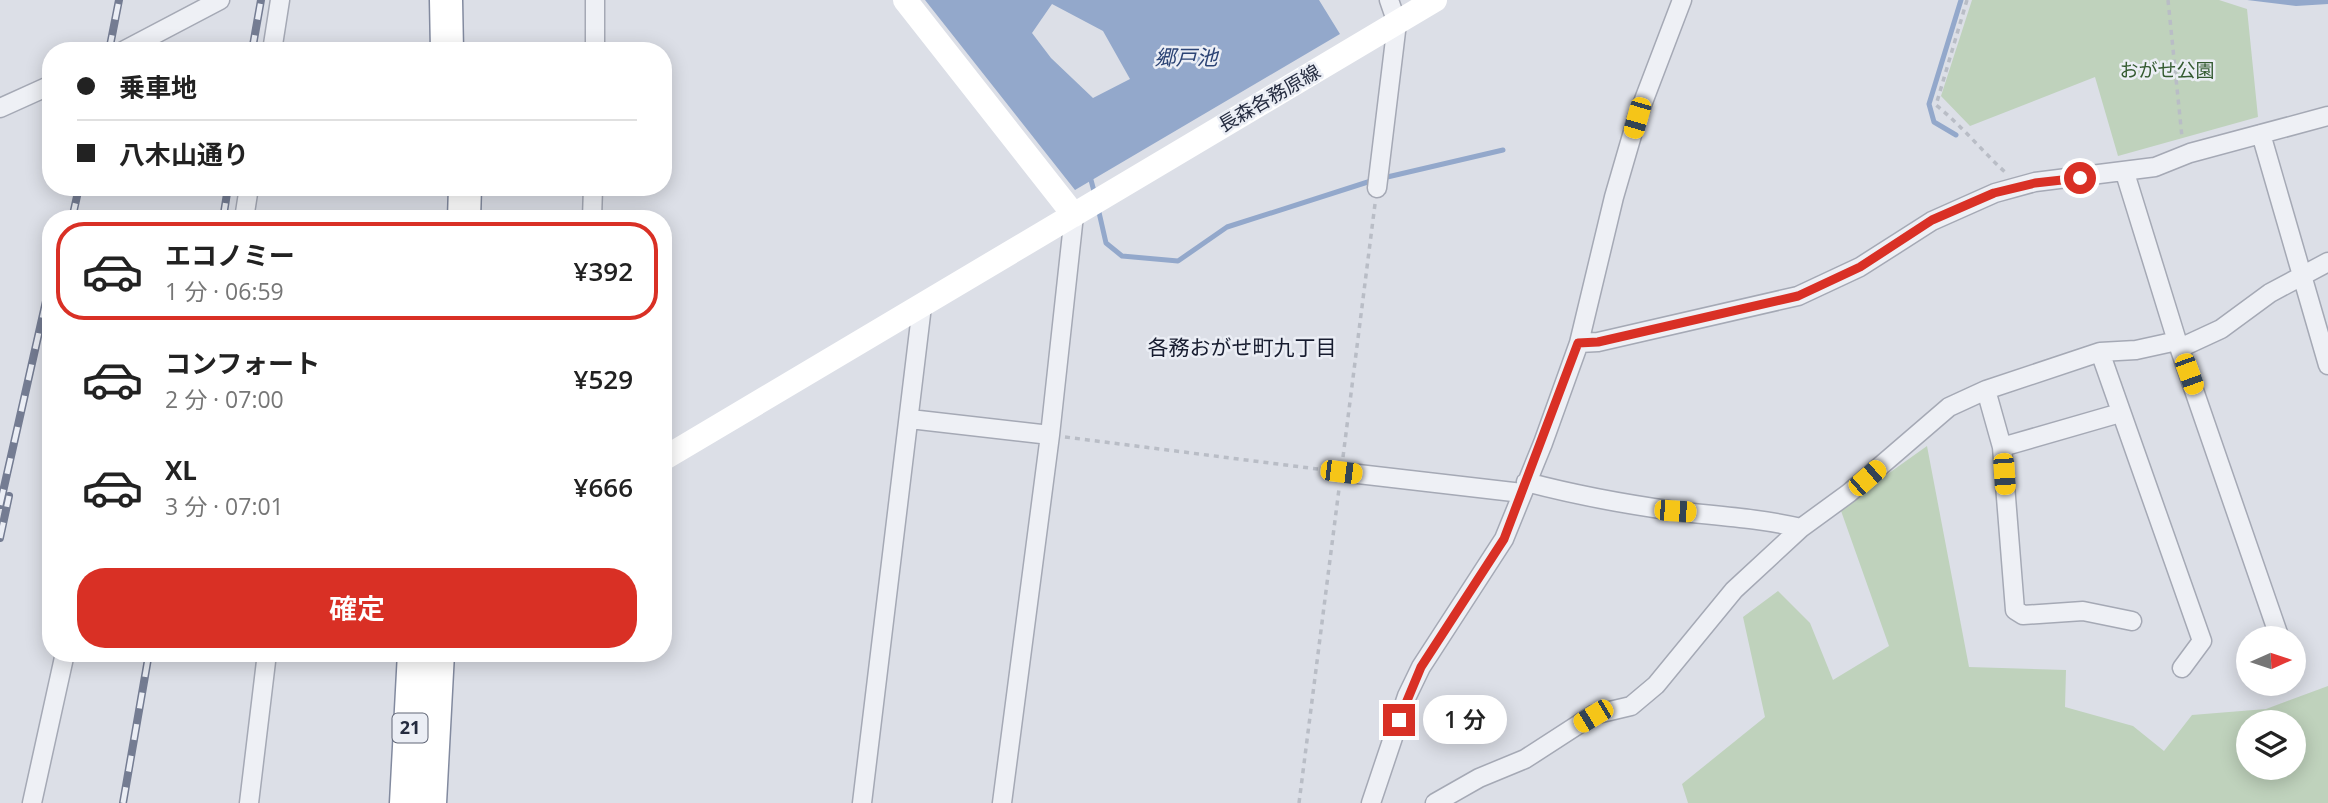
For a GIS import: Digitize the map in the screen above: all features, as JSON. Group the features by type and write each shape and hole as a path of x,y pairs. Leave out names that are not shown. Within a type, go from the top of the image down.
{"highway":[{"path":"446,0 447,42"},
{"path":"465,0 465,42"},
{"name":"21","path":"406,803 414,662"},
{"name":"21","path":"430,803 438,662"}],"main road":[{"path":"905,0 1089,206"},
{"name":"長森各務原線","path":"672,454 1089,206 1393,11 1435,0"}],"street":[{"path":"140,42 220,0"},
{"path":"273,42 280,0"},
{"path":"595,42 596,0"},
{"path":"1371,803 1407,696 1421,667 1504,539 1578,343 1614,197 1644,99 1682,0"},
{"path":"1378,179 1393,11"},
{"path":"0,108 42,89"},
{"path":"1578,343 1598,342 1798,296 1860,267 1932,220 1994,193 2020,186 2155,167 2184,156 2328,116"},
{"path":"2261,134 2328,365"},
{"path":"2125,173 2178,345 2275,626"},
{"path":"1002,803 1050,435 1089,206"},
{"path":"1435,803 1479,778 1525,758 1593,716 1631,706 1656,685 1734,590 1801,528 1849,493 1949,407 1986,390 2101,352 2178,345 2221,329 2302,275 2328,262"},
{"path":"862,803 922,306"},
{"path":"2101,352 2120,413 2202,641 2182,668"},
{"path":"1986,390 2002,447 2015,610 2023,615 2083,611 2133,621"},
{"path":"2002,447 2120,413"},
{"path":"910,419 1050,435"},
{"path":"1341,472 1524,487 1675,511 1757,517 1801,528"},
{"path":"32,803 63,662"},
{"path":"250,803 266,662"}],"path":[{"path":"1967,0 1936,105 1959,124 1979,149 2020,186"},
{"path":"2168,0 2184,156"},
{"path":"1299,803 1378,179"},
{"path":"1050,435 1341,472"}],"green space":[{"name":"おがせ公園","path":"1972,0 2219,0 2247,9 2258,117 2118,156 2095,77 1970,126 1941,96"},
{"path":"1927,446 1969,667 2066,670 2065,707 2133,726 2164,751 2192,715 2236,711 2236,780 2306,780 2306,710 2254,710 2266,709 2328,686 2328,803 1688,803 1682,784 1765,717 1743,617 1778,591 1810,623 1833,680 1889,646 1840,508"}],"water":[{"name":"郷戸池","path":"925,0 1319,0 1340,34 1075,190","holes":["1052,4 1103,31 1130,79 1093,98 1051,58 1032,33"]},
{"path":"2247,0 2328,0 2328,4 2296,6"}],"waterway":[{"path":"1956,135 1934,122 1929,104 1961,0"},
{"path":"1383,178 1503,150"},
{"path":"1091,180 1095,195"},
{"path":"1098,208 1106,243 1122,256 1178,261 1227,227 1374,180"}],"railway":[{"path":"111,42 119,0"},
{"path":"254,42 261,0"},
{"path":"74,210 77,196"},
{"path":"224,210 227,196"},
{"path":"0,505 42,319"},
{"path":"0,538 9,496"},
{"path":"123,803 147,662"}],"district":[{"name":"各務おがせ町九丁目","path":"1242,348"}],"route":[{"path":"1399,720 1421,667 1504,539 1543,443 1578,343 1598,342 1798,296 1860,267 1932,220 1994,193 2035,183 2080,178"}]}
